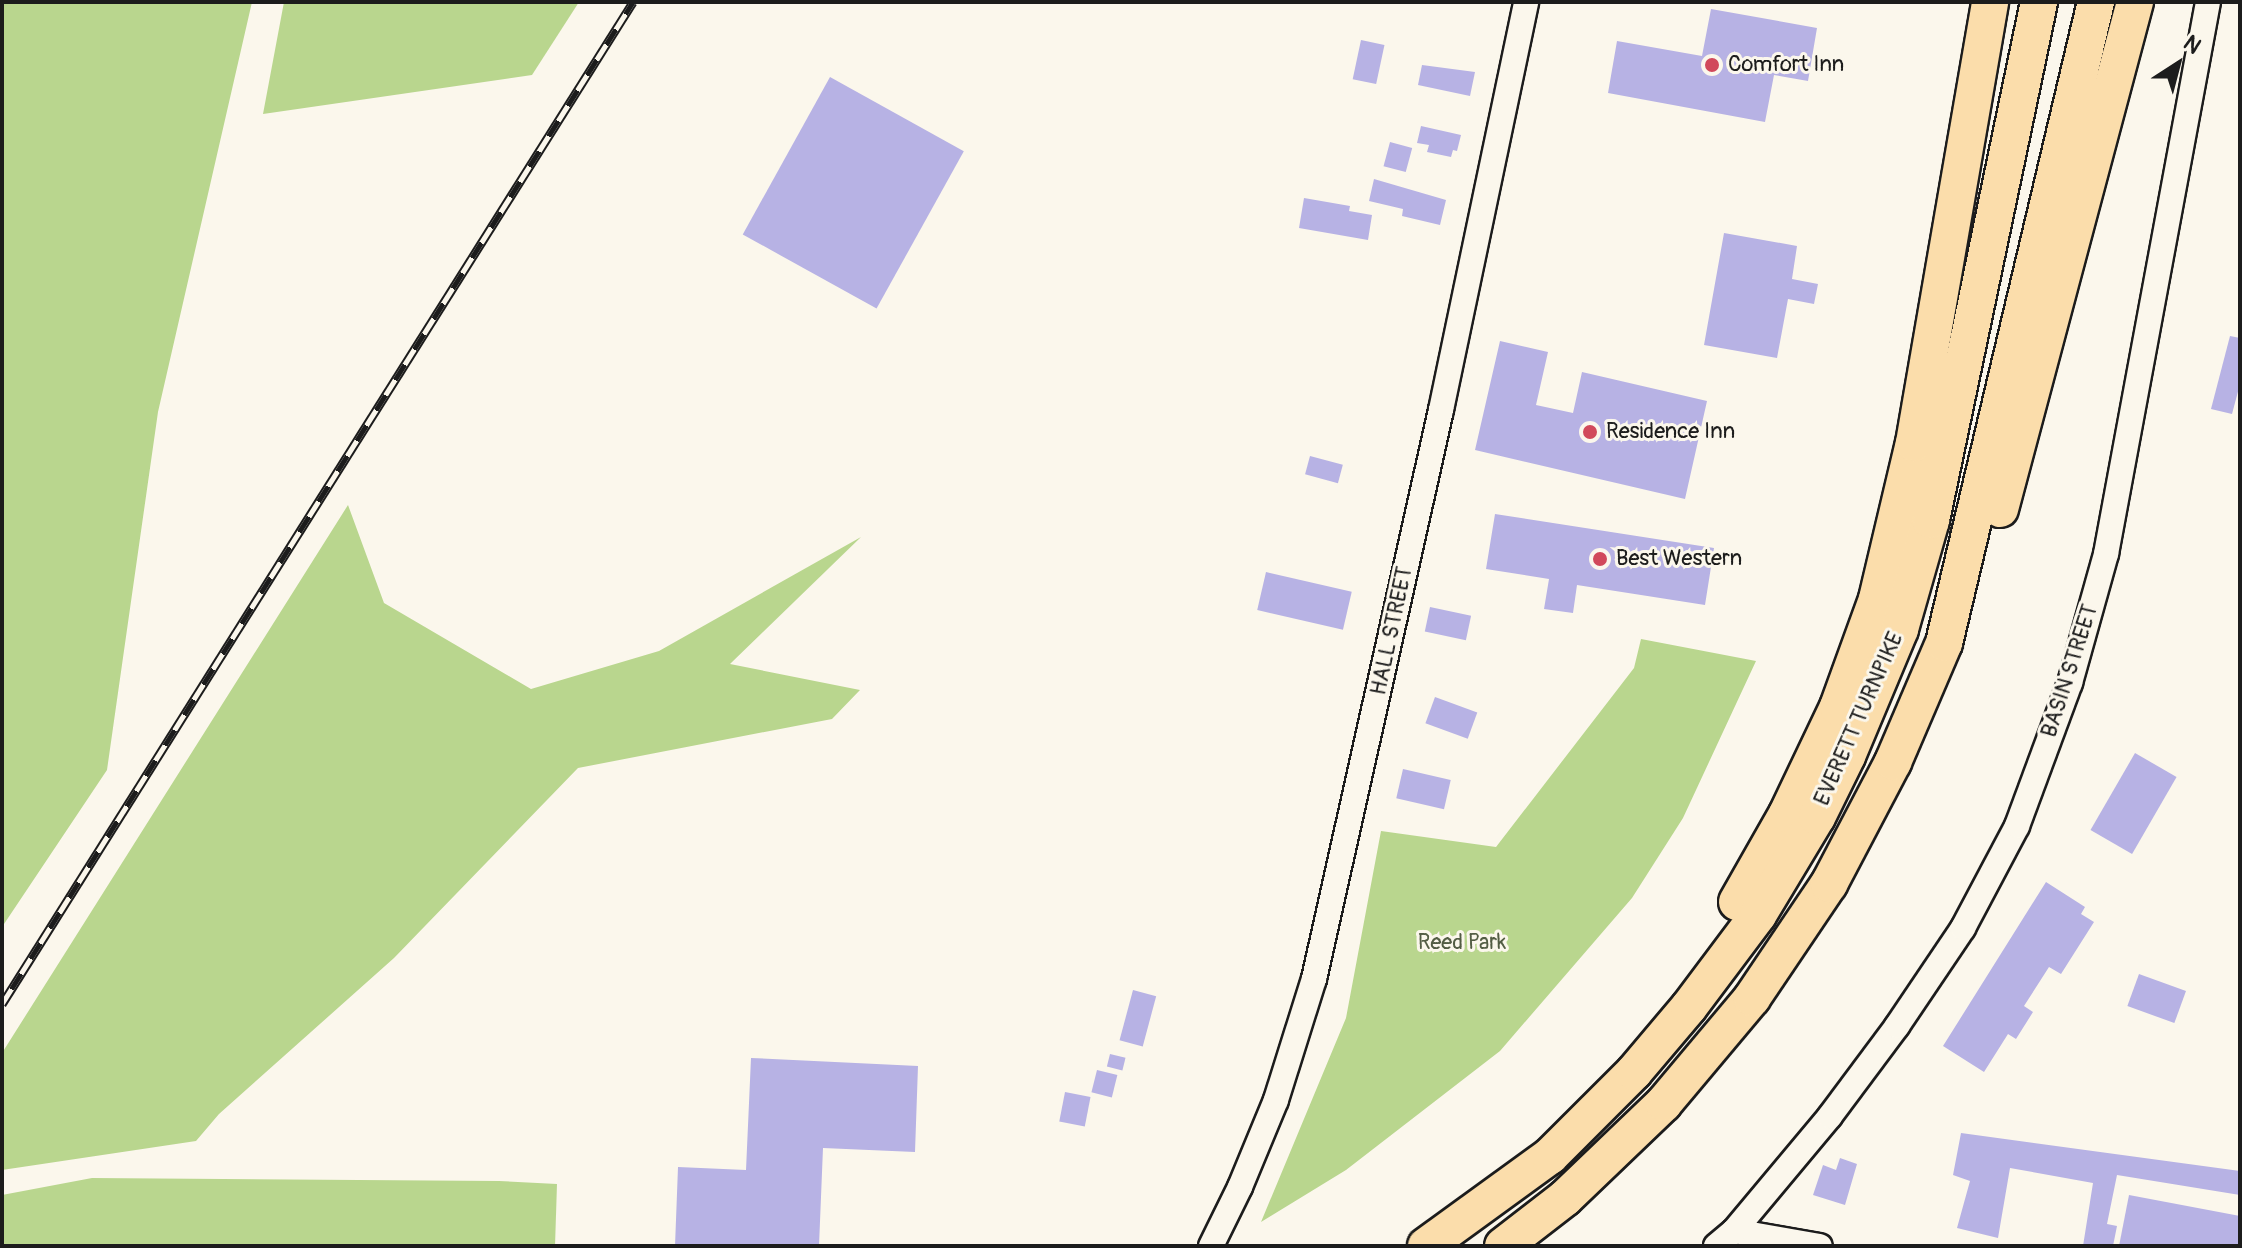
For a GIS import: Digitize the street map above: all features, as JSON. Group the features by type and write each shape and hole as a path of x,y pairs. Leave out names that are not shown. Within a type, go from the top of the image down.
{"highway":[{"path":"1550,1156 1721,927 1787,814 1838,707 1877,599 1914,443 1990,2"},
{"name":"EVERETT TURNPIKE","path":"1426,1246 1550,1156 1634,1072 1689,1007 1758,915 1817,817 1876,693 1900,629 1931,520 2039,2"},
{"name":"EVERETT TURNPIKE","path":"1503,1246 1565,1198 1664,1103 1752,998 1829,884 1893,762 1944,643 2096,2"},
{"path":"1944,643 1994,532 2135,2"}],"street":[{"name":"HALL STREET","path":"1211,1246 1240,1187 1276,1100 1314,979 1441,410 1526,2"},
{"name":"BASIN STREET","path":"1725,1238 1830,1116 1897,1026 1963,928 2017,826 2070,683 2106,554 2208,2"},
{"path":"1725,1238 1820,1246"}],"green space":[{"path":"2,2 252,2 158,412 107,770 2,927"},
{"path":"284,2 579,2 532,75 263,114"},
{"path":"348,505 384,603 531,689 659,651 861,537 730,664 860,690 832,719 578,768 394,958 219,1114 196,1141 2,1170 2,1053"},
{"name":"Reed Park","path":"1641,639 1756,661 1683,818 1632,898 1500,1051 1346,1170 1261,1222 1346,1018 1381,831 1496,847 1634,668"},
{"path":"92,1178 557,1184 555,1246 2,1246 2,1195"}],"building":[{"name":"Comfort Inn","path":"1711,9 1817,28 1808,81 1774,75 1765,122 1608,93 1617,41 1702,56"},
{"path":"1361,40 1384,45 1376,84 1353,79"},
{"path":"1422,65 1475,72 1470,96 1418,85"},
{"path":"830,77 964,151 877,309 743,234"},
{"path":"1421,126 1461,135 1457,151 1453,150 1451,157 1427,152 1429,145 1417,143"},
{"path":"1390,142 1412,148 1406,172 1384,166"},
{"path":"1374,179 1446,200 1440,225 1402,216 1403,209 1369,201"},
{"path":"1304,198 1350,206 1349,211 1372,215 1368,240 1299,228"},
{"path":"1724,233 1797,246 1792,279 1818,284 1814,304 1788,299 1777,358 1704,345"},
{"path":"2230,336 2240,338 2240,384 2232,414 2211,409"},
{"name":"Residence Inn","path":"1500,341 1548,352 1536,405 1573,413 1582,372 1707,401 1685,499 1475,450"},
{"path":"1310,456 1343,465 1338,483 1305,474"},
{"name":"Best Western","path":"1495,514 1714,548 1705,605 1577,585 1573,613 1544,609 1549,579 1486,569"},
{"path":"1266,572 1352,592 1343,630 1257,610"},
{"path":"1430,607 1471,616 1466,640 1425,631"},
{"path":"1435,697 1477,712 1468,739 1425,723"},
{"path":"2135,753 2177,777 2132,854 2090,830"},
{"path":"1403,769 1451,780 1444,809 1396,798"},
{"path":"2046,882 2085,907 2081,914 2094,922 2061,974 2049,967 2024,1006 2033,1012 2016,1039 2008,1034 1984,1072 1943,1046"},
{"path":"2139,974 2186,991 2174,1023 2127,1006"},
{"path":"1133,990 1156,996 1143,1046 1120,1040"},
{"path":"1110,1054 1126,1058 1122,1070 1107,1067"},
{"path":"751,1058 918,1066 915,1152 823,1148 819,1246 675,1246 678,1167 746,1170"},
{"path":"1097,1070 1117,1075 1112,1097 1091,1092"},
{"path":"1065,1092 1091,1097 1085,1126 1059,1121"},
{"path":"1961,1133 2240,1171 2240,1195 2117,1175 2107,1224 2117,1226 2113,1246 2083,1246 2093,1183 2010,1168 1998,1238 1957,1228 1970,1181 1953,1175"},
{"path":"1840,1158 1857,1164 1845,1205 1813,1195 1823,1165 1836,1170"},
{"path":"2129,1195 2240,1216 2240,1246 2119,1246"}],"railway":[{"path":"2,1004 633,2"}],"place":[{"name":"Comfort Inn","path":"1712,65"},
{"name":"Residence Inn","path":"1590,432"},
{"name":"Best Western","path":"1600,559"}]}
